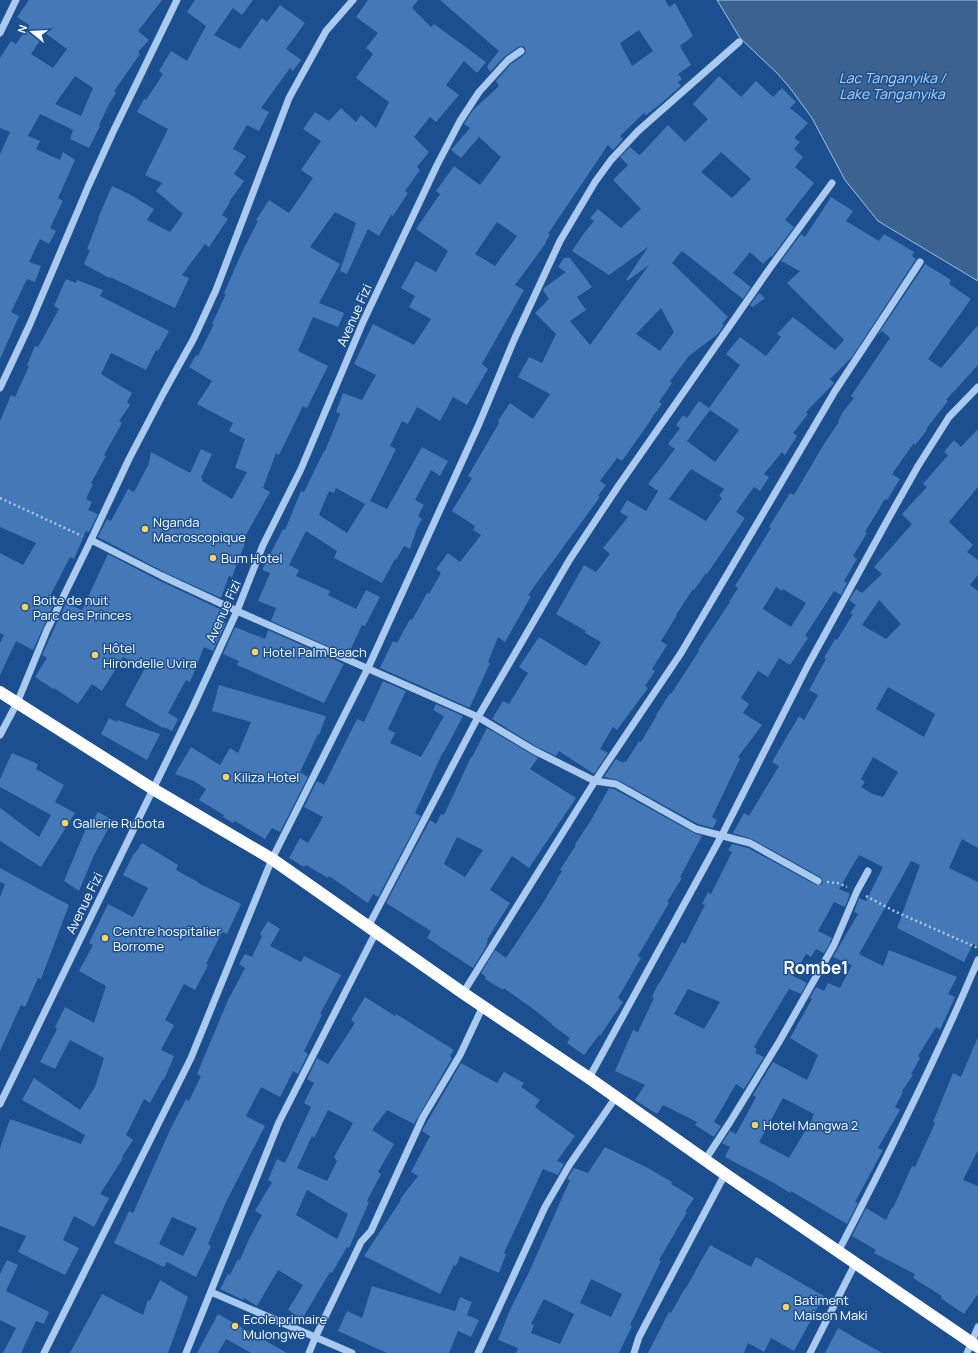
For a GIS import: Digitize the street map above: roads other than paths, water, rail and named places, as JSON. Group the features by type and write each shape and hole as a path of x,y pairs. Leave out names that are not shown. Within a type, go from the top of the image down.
{"highway":[{"path":"0,692 153,789 272,859 463,993 589,1078 704,1160 838,1252 972,1348"}],"street":[{"path":"0,33 16,0"},
{"path":"0,388 30,324 112,132 177,0"},
{"path":"0,735 17,702 47,630 129,459 194,338 216,290 289,98 326,31 353,0"},
{"path":"44,1353 190,1058 272,859 368,668 560,241 595,182 611,160 638,131 739,42"},
{"name":"Avenue Fizi","path":"0,1104 153,789 237,611 263,545 301,469 363,322 438,165 460,121 478,92 508,60 520,51"},
{"path":"186,1353 279,1122 372,929 478,717 570,560 619,485 770,268 832,183"},
{"path":"463,993 595,781 681,653 834,391 920,262"},
{"path":"589,1078 722,836 808,665 918,466 949,417 978,387"},
{"path":"91,540 162,576 237,611 478,717 535,751 595,781 616,784 696,829 750,844 818,881"},
{"path":"704,1160 730,1122 779,1042 834,945 857,891 868,871"},
{"path":"838,1252 932,1065 978,960"},
{"path":"309,1353 361,1242 371,1231 423,1117 460,1055 483,1006"},
{"path":"478,1353 545,1207 570,1164 616,1097"},
{"path":"634,1353 640,1337 725,1174"},
{"path":"810,1353 855,1264"},
{"path":"211,1292 352,1353"},
{"path":"972,1348 978,1327"}],"water":[{"name":"Lac Tanganyika / Lake Tanganyika","path":"717,0 978,0 978,281 878,221 845,180 812,118 778,74 740,38"}],"place":[{"name":"Nganda Macroscopique","path":"145,529"},
{"name":"Bum Hotel","path":"213,558"},
{"name":"Boite de nuit Parc des Princes","path":"25,607"},
{"name":"Hotel Palm Beach","path":"255,652"},
{"name":"Hôtel Hirondelle Uvira","path":"95,655"},
{"name":"Kiliza Hotel","path":"226,777"},
{"name":"Gallerie Rubota","path":"65,823"},
{"name":"Centre hospitalier Borrome","path":"105,938"},
{"name":"Hotel Mangwa 2","path":"755,1125"},
{"name":"Batiment Maison Maki","path":"786,1307"},
{"name":"Ecole primaire Mulongwe","path":"235,1326"}],"district":[{"name":"Rombe1","path":"816,968"}]}
